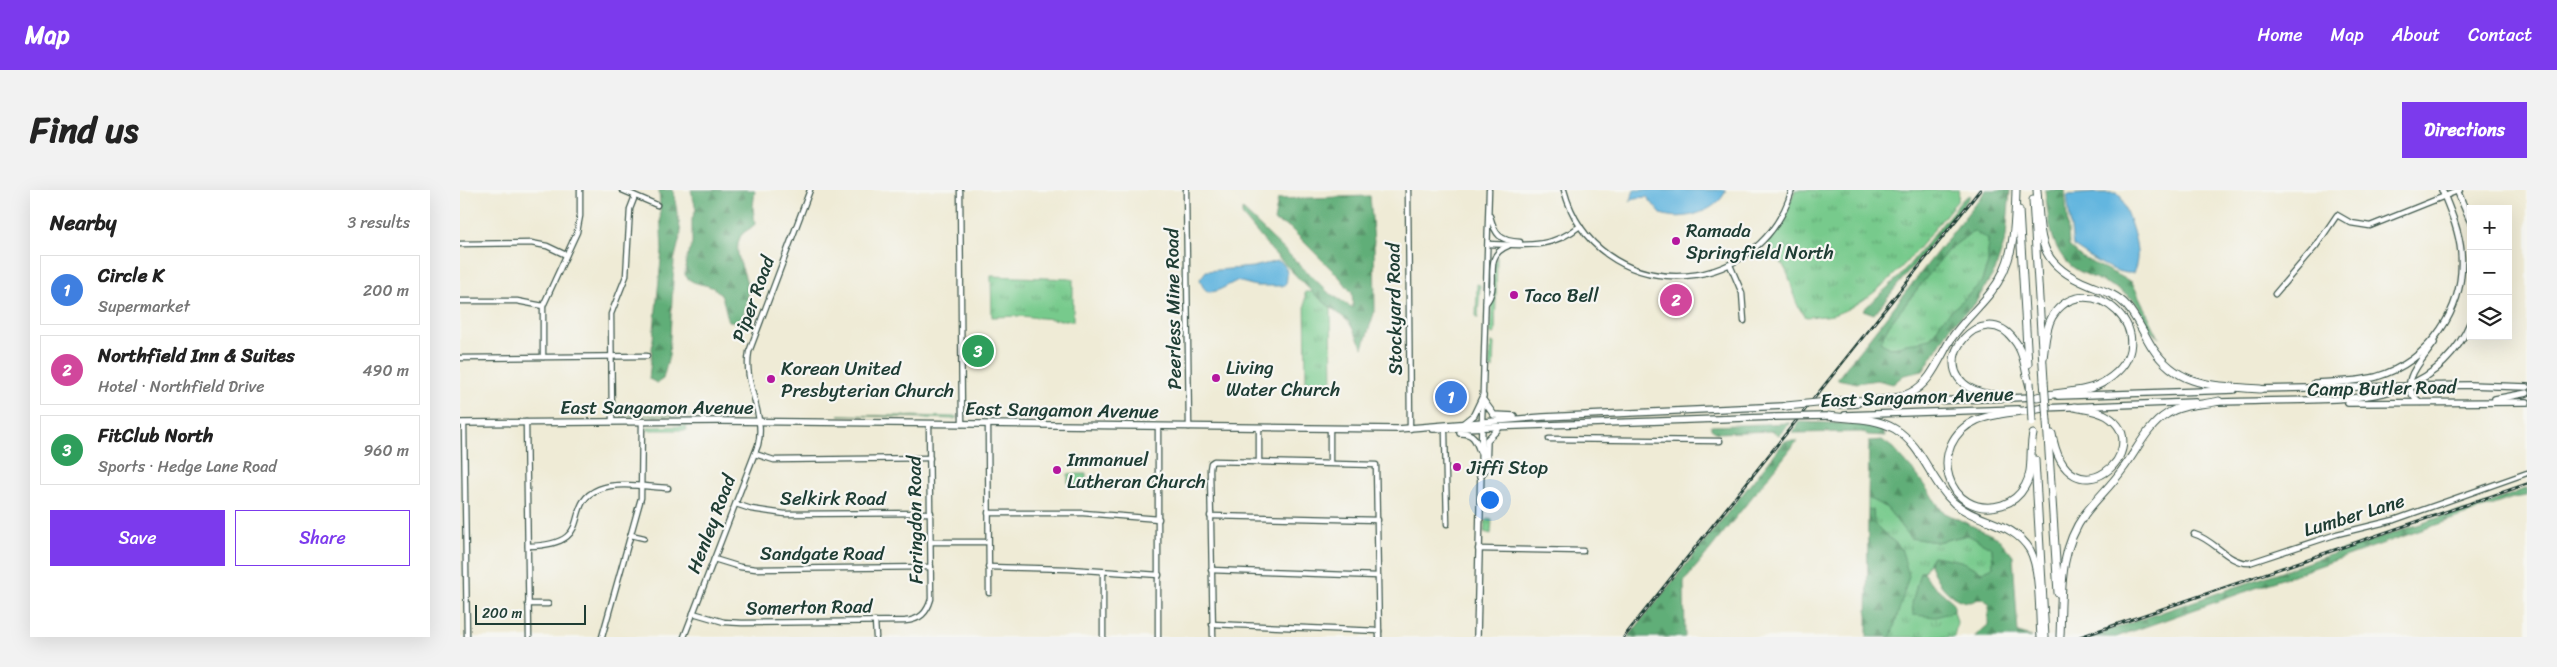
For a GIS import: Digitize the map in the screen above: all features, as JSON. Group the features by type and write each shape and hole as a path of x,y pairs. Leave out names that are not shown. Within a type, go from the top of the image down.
{"highway":[{"path":"2017,190 2045,637"},
{"path":"1785,406 1898,397 1916,389 1926,380 1950,340 1992,292 2004,270 2013,245 2017,190"},
{"path":"2033,190 2060,637"},
{"path":"2037,190 2041,236 2046,252 2054,264 2066,275 2110,294 2126,305 2151,347 2168,367 2182,376 2200,383 2260,389"},
{"path":"2038,397 2092,388 2114,375 2124,365 2128,355 2130,338 2128,325 2116,309 2103,301 2088,298 2076,300 2063,306 2052,318 2043,358"},
{"path":"2011,398 1974,391 1959,378 1955,367 1955,356 1958,345 1966,336 1975,330 1985,327 1996,328 2010,335 2021,351 2030,385"},
{"path":"2060,637 2064,560 2073,533 2083,516 2121,472 2157,422 2167,414 2181,408 2219,402"},
{"path":"2047,421 2055,452 2067,470 2087,478 2106,473 2114,466 2121,453 2122,442 2119,430 2113,421 2104,414 2074,407"},
{"path":"2033,434 2029,475 2026,486 2015,498 2000,505 1980,506 1967,500 1953,487 1948,476 1946,459 1951,442 1960,432 1970,424 1993,415 2044,408"},
{"path":"1828,416 1874,421 1895,429 1915,447 1955,504 2009,529 2020,538 2030,550 2035,566 2041,637"}],"main road":[{"name":"East Sangamon Avenue","path":"2286,388 2363,380 2386,374 2419,354 2444,327 2457,294 2462,264 2458,232 2442,190"},
{"path":"2458,190 2467,214"},
{"path":"2422,403 2414,397 2408,386 2412,374 2444,327"},
{"name":"East Sangamon Avenue","path":"462,423 760,421 1330,429 1424,428 1464,423 1500,428 2236,401 2356,399 2386,394 2408,386 2435,370 2454,350 2467,328"},
{"path":"2435,370 2431,378 2439,386"},
{"name":"East Sangamon Avenue","path":"1837,403 2286,388 2408,386"},
{"name":"Camp Butler Road","path":"2408,386 2527,387"},
{"path":"2458,402 2488,400 2527,393"},
{"path":"1483,398 1490,412 1497,416 1529,415 1543,417"},
{"path":"1464,423 1474,415 1483,398"},
{"name":"Camp Butler Road","path":"2236,401 2270,404 2527,402"},
{"name":"East Sangamon Avenue","path":"1424,428 1439,430 1543,417 1785,406"},
{"path":"1478,637 1478,549 1482,425"},
{"path":"1480,476 1486,469 1488,440 1492,433 1500,428"},
{"path":"1439,430 1445,433 1468,433 1477,442 1481,455"}],"street":[{"path":"544,357 543,306 579,222 580,190"},
{"path":"622,190 657,204"},
{"name":"Piper Road","path":"760,421 748,374 749,352 810,190"},
{"path":"960,190 962,424"},
{"name":"Peerless Mine Road","path":"1186,190 1189,427"},
{"name":"Stockyard Road","path":"1408,190 1410,428"},
{"path":"1482,425 1489,190"},
{"path":"1564,190 1580,226 1594,242 1611,256 1632,267 1653,274 1687,277 1711,272 1730,265 1750,252 1770,232 1785,210 1792,190"},
{"path":"2275,294 2316,246 2336,215 2351,223 2370,226 2458,190"},
{"path":"612,422 612,310 626,276 630,209 635,196"},
{"path":"1488,210 1493,227 1499,237 1506,241 1531,244"},
{"path":"1488,244 1512,245 1554,242 1580,226"},
{"path":"460,244 530,243 547,246 566,255"},
{"path":"1485,304 1492,296 1493,259 1498,251 1512,245"},
{"path":"1730,265 1742,293 1744,320"},
{"path":"460,301 508,301 543,306"},
{"path":"460,358 648,356"},
{"path":"602,637 631,535 642,486 642,421"},
{"name":"Henley Road","path":"684,637 755,454 759,442 760,421"},
{"path":"526,422 529,637"},
{"path":"462,423 467,637"},
{"name":"Faringdon Road","path":"926,615 931,599 929,424"},
{"path":"988,424 989,593"},
{"path":"1158,426 1158,637"},
{"path":"1259,462 1260,428"},
{"path":"1330,429 1330,463"},
{"path":"1445,433 1447,524"},
{"path":"1549,439 1720,441"},
{"path":"755,454 783,460 930,458"},
{"path":"1213,637 1210,516 1212,462 1376,465 1379,637"},
{"name":"Lumber Lane","path":"2194,534 2204,537 2232,560 2249,563 2337,534 2394,520 2527,473"},
{"path":"528,546 548,546 566,537 573,529 583,502 596,490 606,487 642,486 668,488"},
{"name":"Selkirk Road","path":"736,504 750,509 785,514 931,513"},
{"path":"988,512 1083,513 1159,519"},
{"path":"1210,516 1378,520"},
{"path":"631,535 644,538"},
{"path":"931,542 988,542"},
{"path":"1478,549 1583,551"},
{"name":"Sandgate Road","path":"714,559 740,567 756,569 931,567"},
{"path":"988,567 1069,569 1159,576"},
{"path":"1211,570 1378,576"},
{"path":"1103,573 1103,637"},
{"path":"528,604 548,604"},
{"name":"Somerton Road","path":"693,613 733,623 910,621 926,615"},
{"path":"876,621 876,637"},
{"path":"1212,624 1379,631"}],"green space":[{"path":"659,190 673,190 681,233 674,261 669,356 663,379 657,383 649,379 662,250"},
{"path":"691,190 755,190 753,207 755,224 742,234 739,240 738,255 748,295 743,315 737,322 729,321 723,300 717,290 693,282 685,275 686,260 692,243 692,219 696,209"},
{"path":"1795,190 1959,190 1958,200 1918,249 1872,294 1836,314 1806,317 1797,305 1790,280 1782,264 1767,242 1785,217"},
{"path":"1986,190 2010,190 2006,237 1995,271 1974,305 1952,325 1923,371 1904,375 1893,384 1877,380 1857,383 1837,379","holes":["1973,231 1988,239 1988,263 1981,283 1944,318 1930,339 1889,348 1880,342 1889,325 1948,250"]},
{"path":"2045,190 2065,190 2069,246 2081,257 2132,282 2159,338 2149,328 2136,303 2131,298 2114,287 2072,267 2064,258 2053,238"},
{"path":"1969,195 1970,197 1874,314 1863,310 1900,276 1962,200"},
{"path":"1370,196 1374,242 1375,310 1363,348 1349,322 1312,292 1273,252 1242,215 1242,209 1329,293 1353,308 1352,293 1341,279 1289,227 1274,221 1278,199"},
{"path":"1973,231 1988,239 1988,263 1981,283 1944,318 1930,339 1889,348 1880,342 1889,325 1948,250"},
{"path":"1497,257 1495,333 1493,334 1490,333 1494,262"},
{"path":"991,276 1073,279 1073,321 1020,316 992,317"},
{"path":"1477,284 1480,285 1478,318 1476,318"},
{"path":"1305,292 1312,292 1331,308 1332,388 1306,388"},
{"path":"1491,342 1494,343 1493,369 1489,367"},
{"path":"618,415 750,416 621,416"},
{"path":"838,415 958,417 954,419"},
{"path":"1798,422 1865,424 1882,429 1885,436 1868,435 1862,432 1793,433"},
{"path":"1790,423 1779,435 1770,431 1717,433 1711,429 1711,426"},
{"path":"686,426 687,430 645,430 650,427"},
{"path":"1882,440 1893,448 1917,475 1943,512 1998,538 2013,556 2018,633 2032,637 1974,637 1988,625 1989,603 1981,598 1970,602 1962,601 1949,594 1939,582 1929,562 1933,556 1961,561 1982,572 1993,567 1992,548 1968,535 1937,542 1910,538 1887,508 1868,498 1869,441"},
{"path":"1785,441 1797,441 1684,582 1685,637 1628,637"},
{"path":"1068,474 1086,474 1086,486 1068,485"},
{"path":"2527,488 2527,496 2513,498 2116,637 2089,637 2455,512 2471,510"},
{"path":"1868,498 1887,508 1910,538 1937,542 1968,535 1992,548 1993,567 1982,572 1961,561 1933,556 1924,572 1920,572 1948,614 1954,611 1957,622 1954,637 1891,637 1901,548 1874,524 1873,510 1868,509"},
{"path":"1868,509 1873,510 1874,524 1901,548 1909,576 1891,637 1867,637"},
{"path":"1488,519 1492,520 1491,534 1484,532 1485,522"},
{"path":"1920,572 1924,572 1930,582 1954,603 1954,611 1936,617 1913,615 1912,603"}],"water":[{"path":"1634,190 1726,190 1722,198 1707,209 1689,216 1679,217 1661,214 1647,197 1635,198 1630,202"},
{"path":"2116,193 2121,197 2136,245 2137,255 2133,273 2110,268 2073,246 2067,195"},
{"path":"1278,261 1284,265 1286,270 1286,284 1282,286 1256,286 1237,281 1210,292 1206,290 1200,279 1206,271 1253,267"}],"railway":[{"path":"1624,637 1980,190"},
{"path":"2080,637 2527,484"}],"place":[{"name":"Ramada Springfield North","path":"1676,241"},
{"name":"Taco Bell","path":"1514,295"},
{"name":"Northfield Inn & Suites","path":"1676,300"},
{"name":"FitClub North","path":"978,351"},
{"name":"Living Water Church","path":"1216,378"},
{"name":"Korean United Presbyterian Church","path":"771,379"},
{"name":"Circle K","path":"1451,397"},
{"name":"Jiffi Stop","path":"1457,467"},
{"name":"Immanuel Lutheran Church","path":"1057,470"}]}
